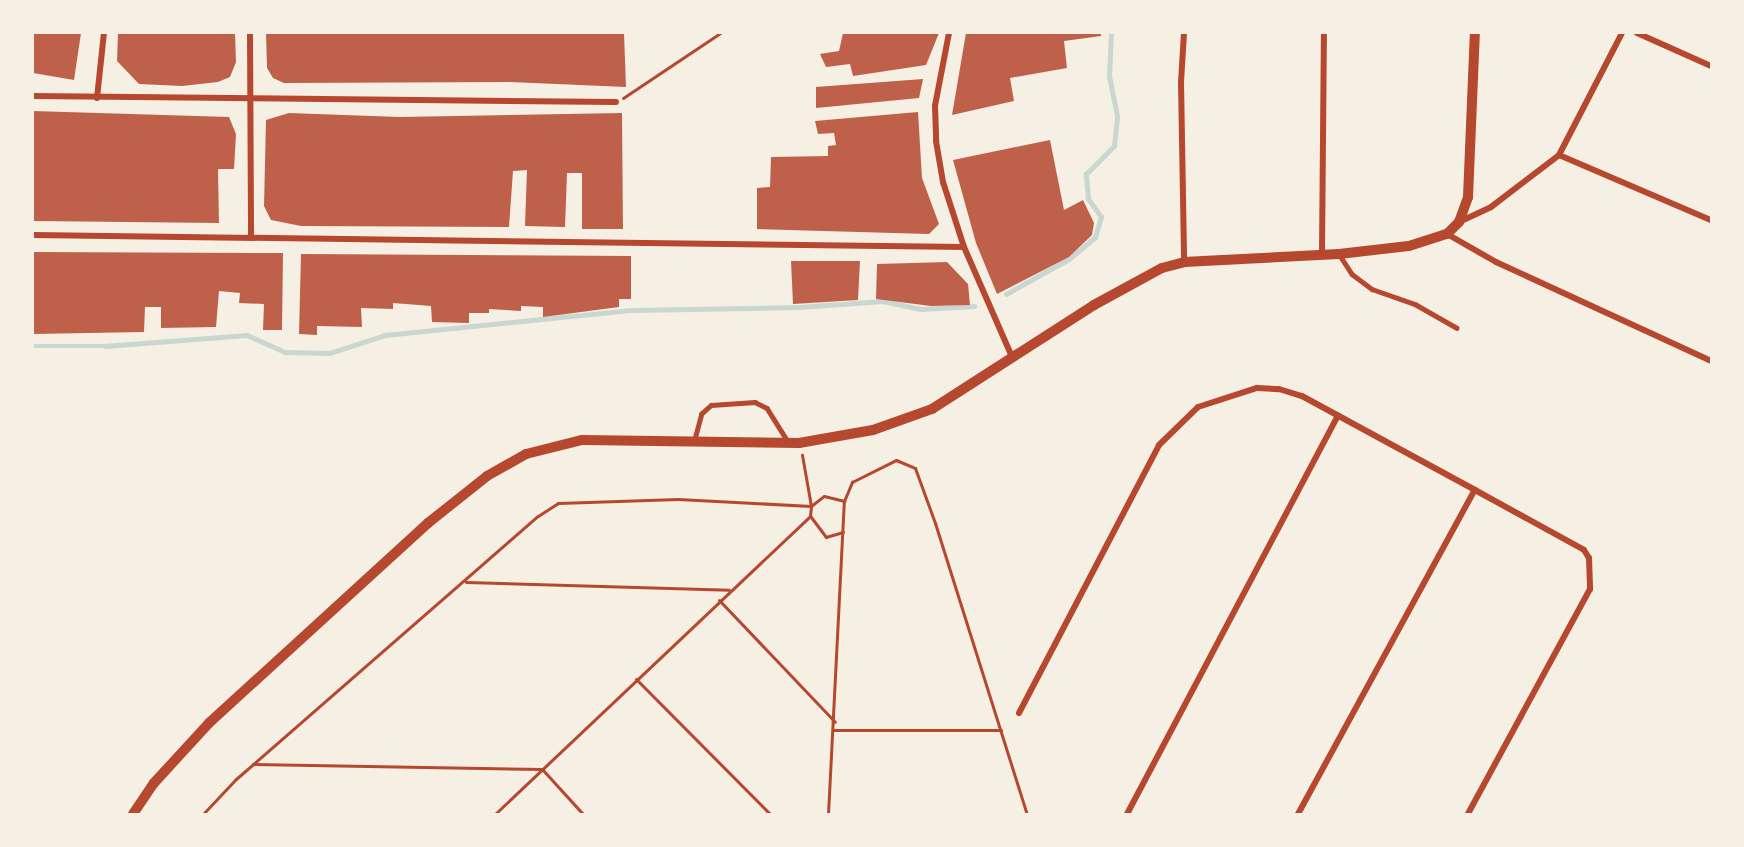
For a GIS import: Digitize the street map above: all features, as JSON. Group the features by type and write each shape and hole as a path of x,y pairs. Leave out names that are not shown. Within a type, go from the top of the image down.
{"street":[{"path":"97,98 104,33"},
{"path":"250,33 251,237"},
{"path":"949,33 935,106 936,141 943,182 964,247 1014,359"},
{"path":"1184,33 1180,81 1184,262"},
{"path":"1322,254 1324,33"},
{"path":"1459,222 1468,197 1472,166 1475,33"},
{"path":"133,814 154,783 209,723 428,523 487,476 554,445 582,440 795,443 901,422 932,409 1122,289 1162,268 1184,262 1339,254 1409,246 1447,234 1459,222 1491,207 1559,155 1622,33"},
{"path":"1637,33 1711,66"},
{"path":"33,96 616,102"},
{"path":"1559,155 1711,220"},
{"path":"1447,234 1496,262 1711,361"},
{"path":"33,235 964,247"},
{"path":"1019,713 1159,445 1180,421 1198,407 1257,388 1302,396 1584,549 1592,578 1590,590 1468,814"},
{"path":"1127,814 1338,415"},
{"path":"1298,814 1475,489"}],"lane":[{"path":"1339,254 1352,274 1367,286 1415,304 1457,328"},
{"path":"694,441 701,414 711,405 755,402 767,408 795,443"}],"path":[{"path":"616,102 720,33"},
{"path":"495,814 729,590 810,516 811,506 795,443"},
{"path":"828,814 835,722 844,501 852,482 896,460 915,468 1027,814"},
{"path":"203,814 253,764 465,582 538,516 558,503 678,499 811,506 824,496 844,501"},
{"path":"810,516 826,537 843,532"},
{"path":"465,582 729,590"},
{"path":"719,600 835,722"},
{"path":"636,679 770,814"},
{"path":"834,730 1001,730"},
{"path":"253,764 542,770 583,814"}],"building":[{"path":"33,33 81,33 74,80 33,73"},
{"path":"118,33 235,33 236,62 230,77 218,82 182,86 139,84 117,61"},
{"path":"266,33 624,33 626,87 510,82 284,83 273,78 267,68"},
{"path":"843,33 939,33 926,65 853,76 850,64 826,67 820,54 839,51"},
{"path":"966,33 1101,33 1101,36 1064,41 1067,68 1010,78 1014,101 952,115"},
{"path":"923,79 919,98 816,108 816,87"},
{"path":"33,111 229,117 236,134 234,169 218,169 219,223 33,221"},
{"path":"918,112 922,178 939,224 929,234 757,229 757,188 770,187 771,157 828,156 828,146 836,145 834,133 818,134 815,121"},
{"path":"289,113 400,117 622,113 623,229 582,229 582,173 567,173 565,227 525,226 527,170 513,171 509,227 301,226 271,220 264,206 266,120"},
{"path":"1050,140 1064,210 1083,200 1094,223 1092,235 1069,257 997,294 976,243 953,160"},
{"path":"34,252 283,253 282,330 263,330 264,304 239,303 240,293 219,291 216,327 161,328 161,307 145,307 144,332 33,334"},
{"path":"301,254 631,256 631,299 619,299 619,307 543,317 543,307 521,306 521,311 489,309 489,313 469,313 469,323 432,322 431,306 393,303 393,309 361,308 362,327 317,326 317,335 299,334"},
{"path":"791,261 860,261 858,300 793,304"},
{"path":"947,262 968,284 970,305 931,306 876,299 877,264"}],"waterway":[{"path":"1006,294 1069,259 1095,237 1101,217 1088,199 1086,174 1114,146 1117,116 1109,76 1111,33"},
{"path":"33,346 105,346 247,335 285,352 330,353 385,335 632,310 799,307 883,301 921,309 974,306"}]}
